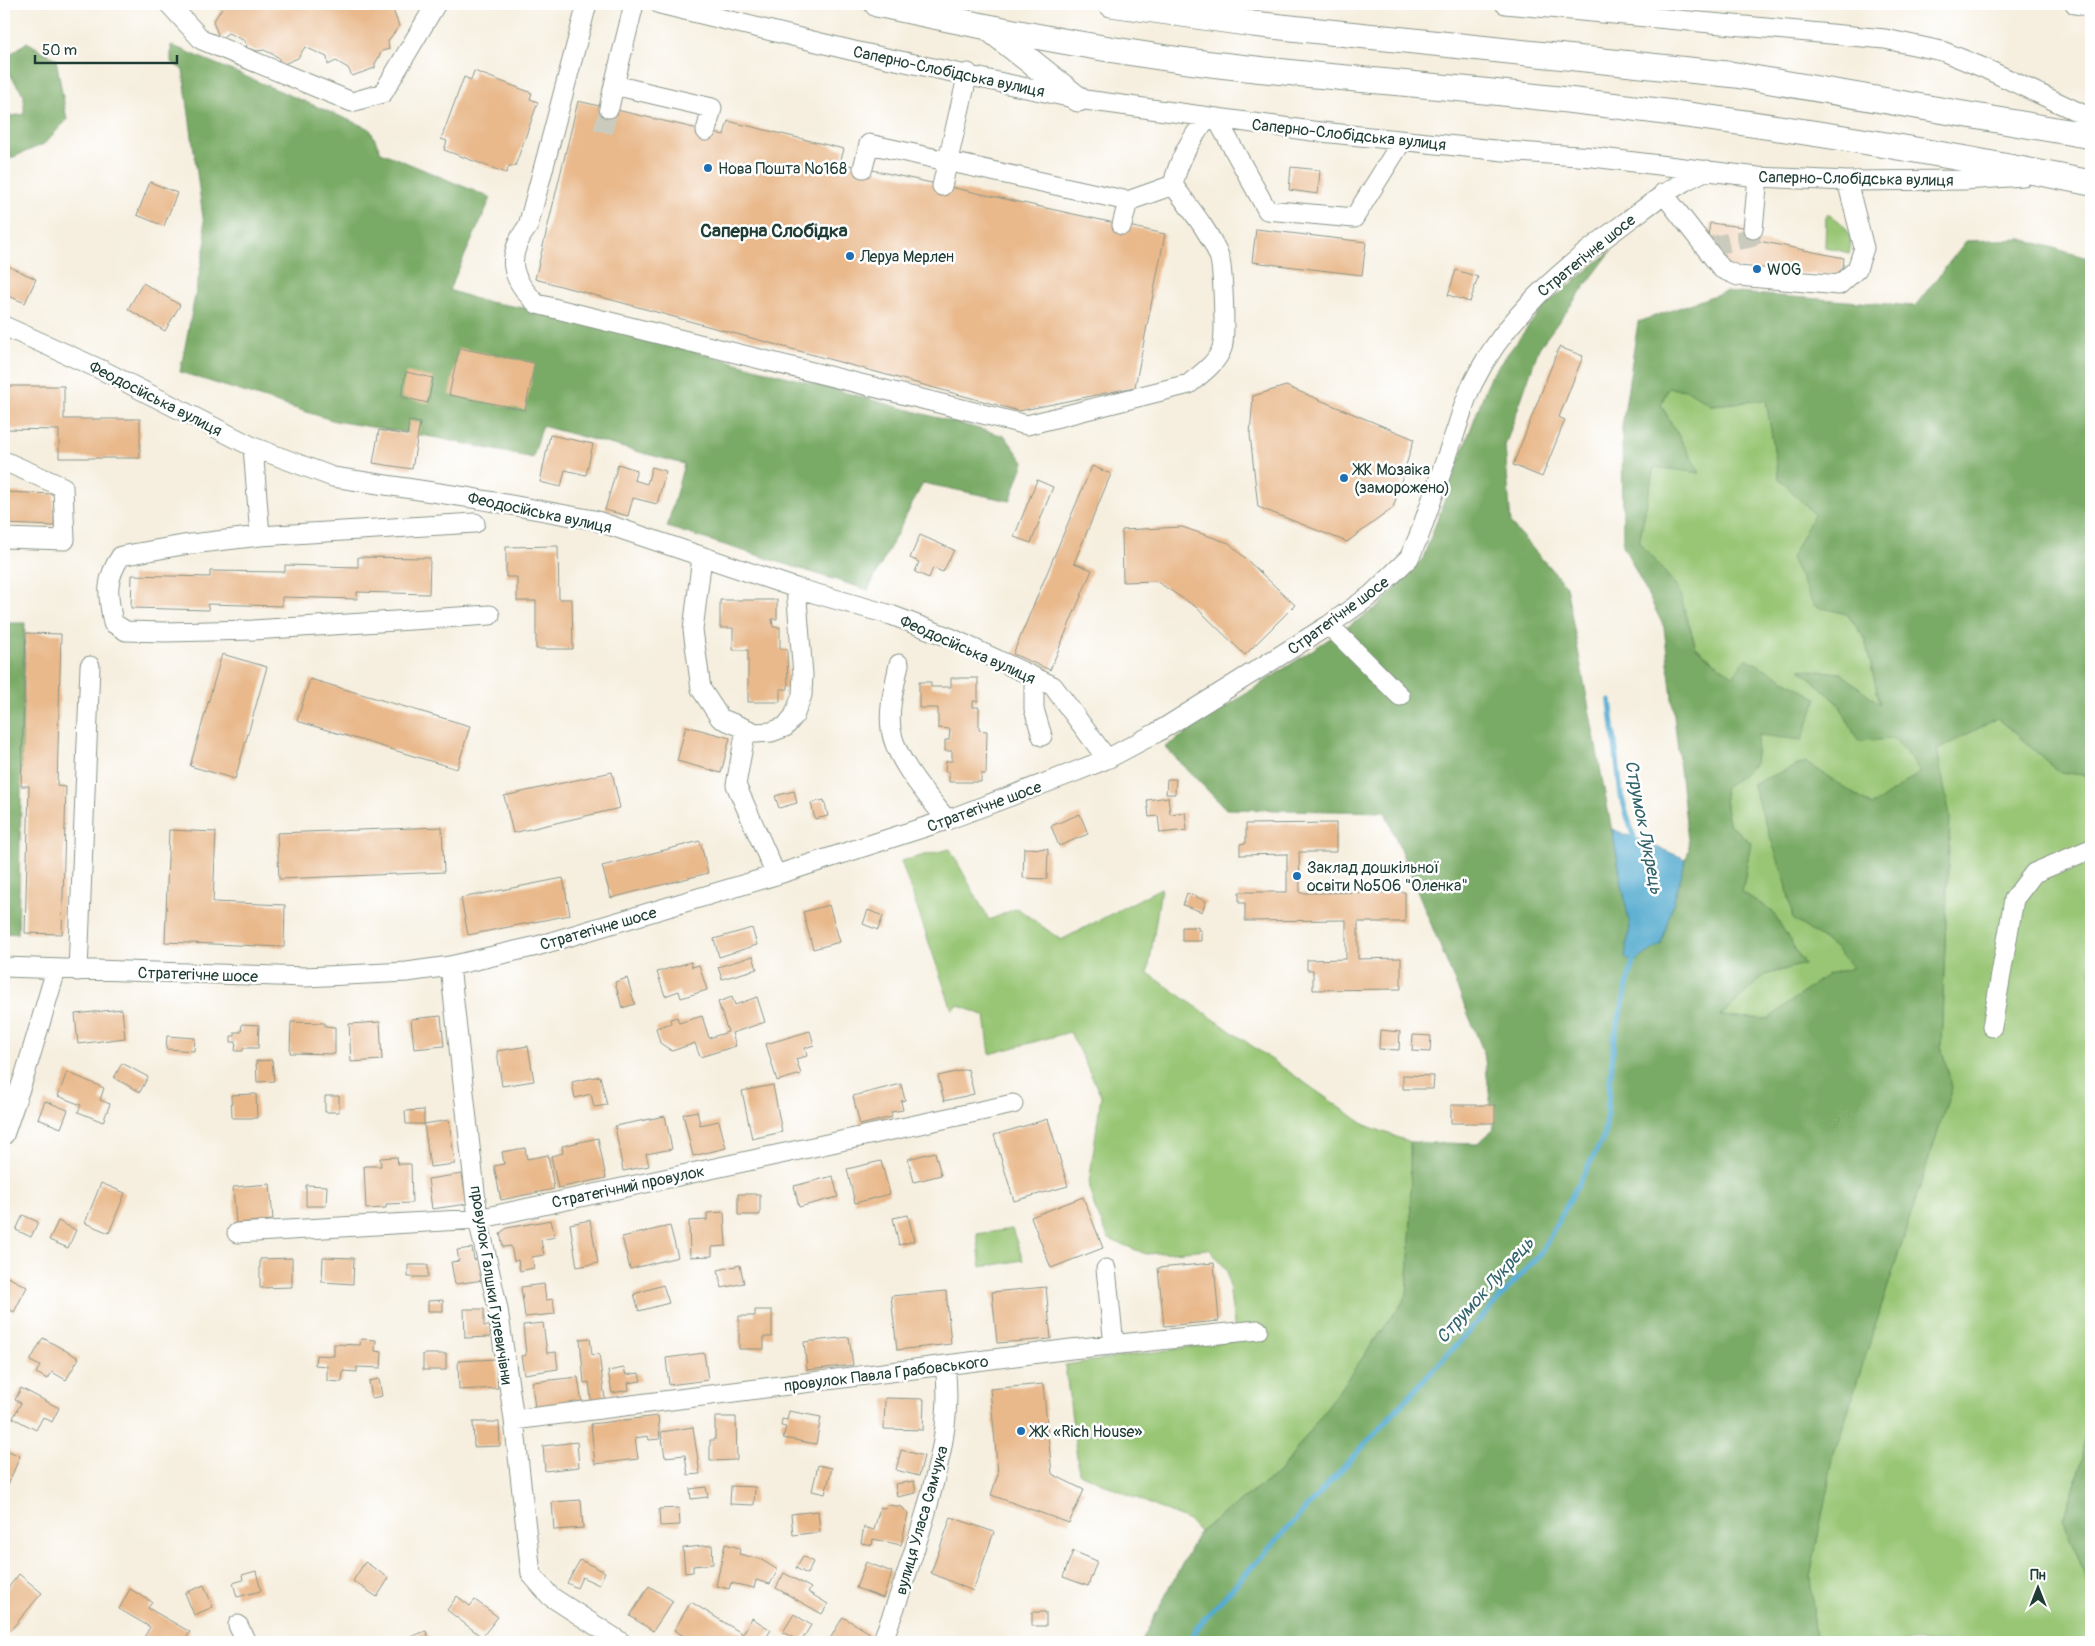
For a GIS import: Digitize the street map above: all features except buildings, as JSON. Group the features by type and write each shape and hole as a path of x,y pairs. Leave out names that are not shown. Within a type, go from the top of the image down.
{"main road":[{"name":"Саперно-Слобідська вулиця","path":"877,4 989,28 1094,47 1210,64 1564,99 1710,118 1887,144 2091,183"},
{"path":"1111,4 1253,24 1736,75 2091,136"},
{"path":"989,28 1078,98"}],"street":[{"path":"169,4 202,40 352,102 383,92 436,4"},
{"path":"587,4 528,226 517,240 512,260 516,277 523,291 537,304 1028,425 1189,384 1209,367 1222,347 1222,279 1219,256 1199,221 1174,185 1178,165 1188,143 1212,118 1267,210 1354,218 1402,141"},
{"path":"609,108 634,4"},
{"name":"Саперно-Слобідська вулиця","path":"660,4 854,51 1078,98 1212,118 1402,141 1592,157 1758,177 1847,181 1965,180 2048,174"},
{"path":"1505,4 1885,38 1942,51 1984,68 2091,118"},
{"path":"2075,4 2091,7"},
{"path":"942,186 968,74"},
{"path":"614,85 712,108 706,131"},
{"path":"863,168 869,144 1128,202 1174,185"},
{"name":"Стратегічне шосе","path":"4,967 78,971 305,977 407,972 450,966 537,946 776,875 947,820 1108,759 1203,705 1329,625 1371,595 1409,558 1472,385 1484,360 1522,310 1560,272 1663,193 1679,182 1707,170"},
{"path":"1752,229 1758,177"},
{"path":"1663,193 1708,247 1722,269 1738,276 1839,285 1857,269 1864,248 1847,181"},
{"path":"1122,225 1128,202"},
{"name":"Феодосійська вулиця","path":"4,326 102,370 253,447 333,478 463,496 594,520 796,588 892,615 951,638 1053,686 1108,759"},
{"path":"253,447 260,536"},
{"path":"4,461 64,487 65,540 4,538"},
{"path":"475,523 260,536 183,545 120,556 108,586 113,623 126,631 165,632 252,630 490,615"},
{"path":"702,557 694,630 701,689 720,718 756,733 771,732 785,727 794,716 802,695 803,675 796,588"},
{"path":"1329,625 1400,696"},
{"path":"899,664 891,706 891,729 896,750 947,820"},
{"path":"78,971 90,666"},
{"path":"1034,678 1034,709 1042,736"},
{"path":"746,729 736,785 776,875"},
{"path":"1992,1027 2014,899 2034,873 2091,849"},
{"name":"провулок Галшки Гулевичівни","path":"450,966 478,1219 498,1309 514,1420 531,1574 550,1596 621,1642"},
{"path":"4,1135 25,1074 56,970"},
{"name":"Стратегічний провулок","path":"237,1232 478,1219 1014,1104"},
{"path":"1106,1269 1114,1345"},
{"name":"провулок Павла Грабовського","path":"514,1420 1114,1345 1258,1330"},
{"name":"вулиця Уласа Самчука","path":"882,1642 908,1574 941,1458 949,1392 946,1366"}],"green space":[{"path":"27,42 56,59 67,120 44,144 4,161 4,117 24,114 24,96 4,65 4,59"},
{"path":"171,45 370,129 381,152 491,198 449,290 482,301 549,312 1005,436 1024,462 1010,501 923,483 868,590 667,527 684,464 542,426 533,458 438,438 335,421 180,372 206,240 183,70 171,62"},
{"path":"1826,214 1842,224 1849,234 1849,253 1825,247"},
{"path":"2023,239 2091,259 2091,776 2059,772 1998,718 1937,750 1950,817 1941,1046 1952,1087 1834,1454 1810,1577 1816,1642 1141,1642 1199,1532 1281,1471 1407,1296 1411,1222 1410,1142 1477,1144 1494,1129 1484,1053 1385,812 1226,809 1165,747 1379,606 1423,558 1490,377 1543,307 1612,250 1539,348 1505,446 1511,524 1566,586 1630,927 1625,957 1661,944 1689,849 1664,627 1623,545 1622,427 1638,322 1724,292 1915,306 1966,241","holes":["1668,388 1687,390 1711,405 1766,400 1779,479 1814,514 1791,558 1814,606 1847,614 1865,639 1880,704 1841,673 1800,669 1839,704 1858,741 1895,739 1921,772 1872,806 1806,762 1752,784 1786,883 1793,919 1834,947 1853,968 1828,974 1768,1019 1720,1016 1765,975 1804,964 1772,911 1742,892 1751,843 1728,823 1724,789 1755,764 1758,735 1802,740 1817,698 1746,658 1733,676 1696,648 1678,588 1639,542 1654,467 1700,473 1661,405"]},
{"path":"1668,388 1687,390 1712,405 1766,400 1779,479 1814,514 1814,605 1847,614 1865,639 1880,705 1841,673 1801,670 1839,704 1858,740 1895,739 1921,772 1872,806 1806,762 1786,883 1793,919 1834,947 1854,968 1828,974 1768,1019 1720,1017 1765,975 1804,964 1772,911 1742,892 1751,843 1728,823 1724,789 1755,764 1733,677 1696,647 1678,588 1639,542 1654,467 1699,472 1661,405"},
{"path":"4,623 25,623 18,934 4,933"},
{"path":"1998,718 2059,772 2091,776 2091,1047 2089,1062 2091,1345 2083,1458 2064,1516 2091,1594 2091,1642 1816,1642 1810,1577 1834,1454 1952,1087 1941,1046 1950,817 1937,750"},
{"path":"950,849 989,920 1017,908 1061,940 1161,888 1148,973 1365,1125 1410,1142 1411,1222 1407,1296 1281,1471 1199,1532 1189,1521 1079,1473 1065,1365 1236,1340 1227,1270 1209,1249 1146,1254 1109,1239 1095,1209 1089,1183 1101,1096 1070,1032 990,1054 985,1016 958,1005 952,1010 901,861"},
{"path":"1012,1229 1023,1260 981,1267 977,1234"},
{"path":"2091,1345 2091,1594 2064,1516 2083,1458"}],"water":[{"path":"1612,829 1686,859 1661,944 1633,963 1625,957 1630,927"}],"waterway":[{"name":"Струмок Лукрець","path":"1610,701 1621,795 1636,845"},
{"name":"Струмок Лукрець","path":"1188,1642 1204,1619 1541,1253 1605,1135 1614,1040 1634,957"}],"tunnel":[{"path":"603,132 609,108"},
{"path":"1710,246 1751,238 1753,229"}],"place":[{"name":"Нова Пошта №168","path":"708,168"},
{"name":"Леруа Мерлен","path":"850,256"},
{"name":"WOG","path":"1757,269"},
{"name":"ЖК Мозаіка (заморожено)","path":"1344,478"},
{"name":"Заклад дошкільної освіти №506 \"Оленка\"","path":"1297,876"},
{"name":"ЖК «Rich House»","path":"1021,1431"}],"district":[{"name":"Саперна Слобідка","path":"774,230"}]}
